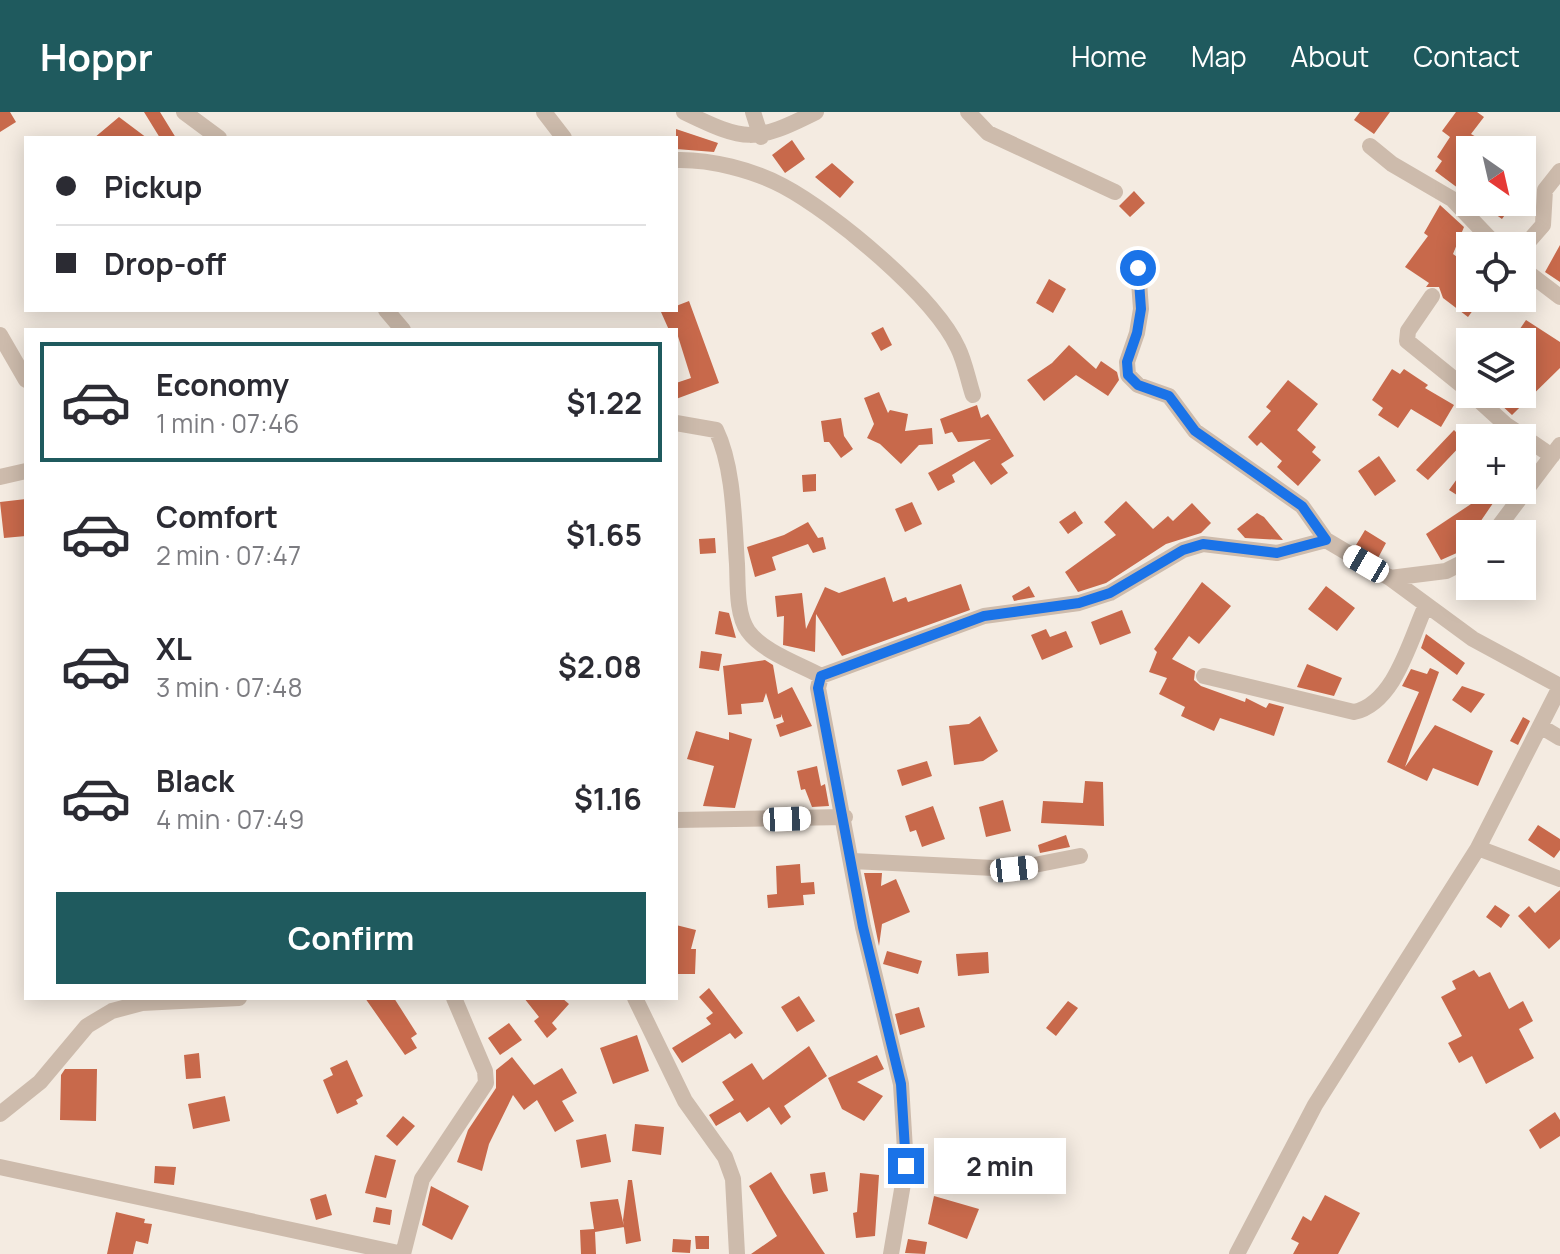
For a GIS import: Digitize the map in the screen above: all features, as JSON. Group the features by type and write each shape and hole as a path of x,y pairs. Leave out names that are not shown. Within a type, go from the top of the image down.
{"street":[{"path":"184,112 216,136"},
{"path":"544,112 562,136"},
{"path":"684,112 713,126 761,137 816,112"},
{"path":"753,112 761,137"},
{"path":"968,112 988,133 1115,192"},
{"path":"1370,146 1392,164 1452,199 1484,232"},
{"path":"678,160 735,168 782,186 826,215 933,310 958,348 973,395"},
{"path":"1536,233 1543,225 1545,190 1560,171"},
{"path":"1138,268 1141,309 1127,362 1128,375 1138,385 1169,396 1195,431 1302,506 1326,540 1390,578 1473,639 1560,687 1478,848 1315,1105 1237,1254"},
{"path":"1536,279 1560,297"},
{"path":"1432,296 1408,331 1407,341 1456,381"},
{"path":"388,312 401,328"},
{"path":"0,335 24,377"},
{"path":"1487,408 1505,424 1556,450 1504,520"},
{"path":"678,423 710,427 716,430 721,440 732,498 738,597 746,630 762,644 821,676 984,616 1079,603 1110,593 1183,550 1203,544 1277,553 1326,540"},
{"path":"0,477 24,471"},
{"path":"1390,578 1446,571 1456,566"},
{"path":"1204,676 1354,712 1369,709 1384,694 1426,605"},
{"path":"821,676 818,688 845,817 863,927 901,1084 906,1166 891,1254"},
{"path":"1540,726 1560,738"},
{"path":"678,820 845,817"},
{"path":"1478,848 1560,879"},
{"path":"852,861 1014,869 1080,856"},
{"path":"0,1114 40,1082 87,1026 112,1011 142,1003 200,1000"},
{"path":"0,1167 332,1247 403,1254 422,1179 486,1083 485,1071 455,1000"},
{"path":"636,1000 667,1069 725,1157 733,1179 737,1254"}],"building":[{"path":"0,112 10,112 16,122 0,132"},
{"path":"144,112 160,112 175,136 159,136"},
{"path":"1360,112 1390,112 1374,134 1354,120"},
{"path":"1456,112 1477,112 1484,117 1471,134 1474,136 1456,136 1456,187 1435,171 1442,161 1437,157 1450,137 1442,131"},
{"path":"119,117 144,136 96,136"},
{"path":"676,129 718,143 714,152 678,149"},
{"path":"792,140 805,159 785,173 772,155"},
{"path":"832,163 854,182 840,198 815,177"},
{"path":"1134,191 1145,203 1130,217 1119,206"},
{"path":"1440,205 1464,227 1462,232 1456,232 1453,254 1456,256 1456,308 1443,298 1439,287 1426,287 1429,283 1405,267 1428,236 1424,233"},
{"path":"1560,245 1560,282 1545,272"},
{"path":"1049,279 1066,289 1053,313 1036,303"},
{"path":"689,301 719,383 678,398 678,382 691,378 678,328 668,328 661,312 678,312 678,305"},
{"path":"1526,320 1560,342 1560,368 1536,392 1536,328 1521,328"},
{"path":"883,327 892,345 881,351 871,333"},
{"path":"1069,345 1096,369 1101,361 1117,372 1119,380 1108,396 1076,375 1044,401 1027,380 1052,363"},
{"path":"1392,369 1400,374 1404,369 1428,385 1425,388 1454,405 1441,427 1411,409 1398,428 1378,415 1383,408 1372,400"},
{"path":"1288,380 1318,404 1297,430 1316,447 1312,452 1321,460 1298,486 1277,467 1282,461 1261,442 1257,446 1248,437 1271,411 1266,407"},
{"path":"879,392 888,413 890,410 908,414 905,431 932,428 933,444 919,445 901,464 880,444 867,438 874,424 864,398"},
{"path":"977,405 981,418 988,414 1014,456 1001,464 1008,473 991,485 974,461 952,475 955,482 938,491 928,473 991,439 958,442 952,432 945,434 940,419"},
{"path":"1504,408 1519,408 1512,415"},
{"path":"841,418 844,436 853,449 841,458 829,442 824,442 821,421"},
{"path":"1454,430 1456,432 1456,450 1428,480 1416,470"},
{"path":"1379,456 1396,481 1375,496 1358,471"},
{"path":"816,474 816,491 803,492 802,475"},
{"path":"1456,480 1456,494 1449,490"},
{"path":"24,499 24,536 4,538 0,502"},
{"path":"1126,501 1153,529 1168,516 1173,521 1192,503 1211,523 1201,533 1166,544 1106,583 1078,592 1065,572 1116,535 1104,522"},
{"path":"912,502 922,524 905,532 895,509"},
{"path":"1471,504 1492,504 1481,520 1456,520 1456,553 1441,560 1426,534"},
{"path":"1075,511 1083,523 1068,534 1059,522"},
{"path":"1257,513 1283,540 1245,538 1237,529"},
{"path":"808,522 818,538 823,537 826,549 813,553 808,544 772,557 776,570 755,577 747,547 784,535"},
{"path":"1365,530 1386,543 1378,558 1356,545"},
{"path":"715,538 716,553 700,554 699,539"},
{"path":"885,577 893,602 906,597 908,602 961,584 970,610 842,656 816,614 815,652 783,645 784,616 777,617 775,596 802,593 806,629 825,587 839,593"},
{"path":"1202,582 1231,606 1199,644 1189,636 1172,659 1195,671 1194,680 1201,686 1245,702 1246,698 1266,708 1269,703 1284,707 1274,736 1220,718 1214,731 1181,716 1185,707 1159,694 1167,678 1149,672 1157,652 1154,649"},
{"path":"1029,586 1035,597 1014,601 1012,596"},
{"path":"1326,586 1355,608 1337,631 1308,609"},
{"path":"1122,610 1131,633 1100,645 1091,622"},
{"path":"719,611 729,613 736,638 715,634"},
{"path":"1046,629 1050,637 1066,631 1073,647 1042,660 1031,635"},
{"path":"1426,634 1465,663 1457,675 1421,648"},
{"path":"701,651 722,654 719,671 699,668"},
{"path":"765,660 773,665 778,694 792,687 812,726 780,737 776,725 784,722 781,714 781,717 774,719 766,693 763,702 741,704 742,714 728,715 723,666"},
{"path":"1307,664 1342,678 1334,696 1297,687"},
{"path":"1430,668 1439,672 1405,767 1435,725 1493,751 1478,786 1433,768 1427,781 1387,762 1419,692 1402,686 1411,669 1427,674"},
{"path":"1462,686 1485,694 1471,713 1452,700"},
{"path":"980,716 998,751 983,761 954,765 949,726 969,724"},
{"path":"1523,717 1530,721 1518,745 1510,741"},
{"path":"696,731 729,740 729,732 752,739 735,808 703,806 714,766 687,759"},
{"path":"927,761 932,776 902,786 897,770"},
{"path":"817,766 821,786 825,784 829,806 812,807 805,789 801,790 797,771"},
{"path":"1085,781 1103,782 1104,826 1041,823 1043,801 1083,803"},
{"path":"1003,800 1011,831 986,837 979,807"},
{"path":"933,806 945,839 922,847 916,830 910,832 905,816"},
{"path":"1538,825 1560,839 1560,850 1554,858 1528,840"},
{"path":"1066,835 1070,847 1040,853 1038,845"},
{"path":"800,864 801,883 814,882 815,894 803,895 804,905 768,908 767,895 777,894 776,866"},
{"path":"864,873 882,873 881,886 896,879 910,912 882,924 879,946"},
{"path":"1560,890 1560,939 1549,949 1518,916 1529,906 1535,913"},
{"path":"1495,905 1510,915 1501,928 1486,917"},
{"path":"678,926 696,930 691,949 696,949 695,974 678,974"},
{"path":"887,951 922,961 918,974 883,964"},
{"path":"988,952 989,973 958,976 956,954"},
{"path":"1474,970 1479,977 1490,972 1509,1009 1523,1001 1533,1021 1519,1029 1534,1058 1486,1084 1472,1056 1459,1063 1448,1043 1462,1036 1441,997 1456,989 1452,981"},
{"path":"709,988 743,1033 735,1039 730,1033 682,1063 672,1048 711,1024 706,1018 713,1013 699,997"},
{"path":"799,996 815,1021 797,1032 781,1007"},
{"path":"366,1000 395,1000 417,1034 411,1038 417,1048 405,1055"},
{"path":"526,1000 564,1000 569,1004 552,1023 557,1029 547,1038 534,1021 539,1017"},
{"path":"1068,1001 1078,1008 1056,1036 1046,1028"},
{"path":"919,1007 925,1027 900,1035 895,1014"},
{"path":"509,1023 522,1040 500,1055 488,1038"},
{"path":"637,1035 649,1071 613,1084 600,1048"},
{"path":"809,1046 827,1076 784,1106 791,1117 781,1125 769,1107 747,1122 740,1112 716,1126 709,1115 734,1100 722,1082 752,1063 763,1080"},
{"path":"199,1053 201,1078 186,1079 184,1055"},
{"path":"877,1055 884,1069 857,1082 883,1096 864,1121 842,1109 828,1078"},
{"path":"512,1057 534,1085 562,1068 577,1093 562,1101 574,1121 555,1132 537,1100 524,1110 513,1095 489,1144 482,1171 457,1162 468,1130 496,1088 496,1070"},
{"path":"347,1060 363,1096 356,1100 358,1104 337,1114 323,1080 333,1075 330,1068"},
{"path":"65,1069 97,1069 96,1121 60,1120 61,1075"},
{"path":"225,1096 230,1121 193,1129 188,1104"},
{"path":"1555,1112 1560,1120 1560,1136 1540,1149 1529,1130"},
{"path":"403,1116 415,1126 397,1146 386,1136"},
{"path":"635,1124 664,1127 661,1155 632,1151"},
{"path":"606,1134 611,1162 581,1168 576,1140"},
{"path":"375,1155 396,1160 386,1198 365,1193"},
{"path":"155,1166 176,1167 174,1185 154,1183"},
{"path":"771,1172 825,1254 751,1254 777,1236 749,1186"},
{"path":"825,1172 828,1191 813,1194 810,1174"},
{"path":"860,1173 879,1175 875,1236 856,1238 853,1213 857,1212"},
{"path":"628,1180 632,1180 641,1241 626,1244 623,1220"},
{"path":"431,1186 469,1206 452,1240 422,1225"},
{"path":"326,1194 332,1215 316,1220 310,1199"},
{"path":"1325,1195 1360,1213 1338,1254 1293,1254 1299,1243 1291,1239 1303,1216 1311,1221"},
{"path":"934,1196 979,1209 967,1239 928,1224"},
{"path":"618,1199 624,1227 595,1232 596,1254 581,1254 580,1230 594,1229 590,1202"},
{"path":"376,1207 392,1210 390,1225 373,1222"},
{"path":"116,1212 145,1219 144,1223 152,1224 148,1244 136,1241 133,1254 107,1254"},
{"path":"695,1236 709,1236 709,1249 696,1249"},
{"path":"673,1239 691,1240 690,1253 672,1252"},
{"path":"908,1239 927,1242 925,1254 905,1253"}],"route":[{"path":"906,1166 901,1084 863,927 845,817 818,688 821,676 984,616 1079,603 1110,593 1183,550 1203,544 1277,553 1326,540 1302,506 1195,431 1169,396 1138,385 1128,375 1127,362 1141,309 1138,268"}]}
